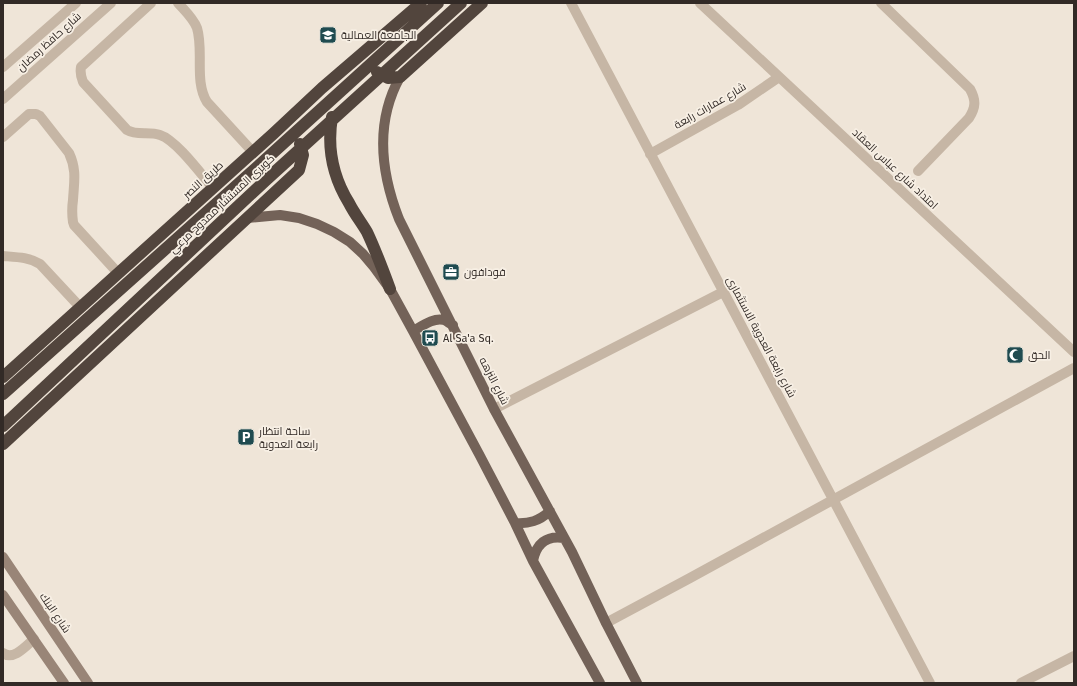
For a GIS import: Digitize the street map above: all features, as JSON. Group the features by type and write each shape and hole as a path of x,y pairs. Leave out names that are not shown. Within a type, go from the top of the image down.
{"highway":[{"name":"طريق النصر","path":"3,376 273,134 322,88 420,3"},
{"name":"كوبرى المستشار ممدوح مرعي","path":"3,394 438,3"},
{"name":"كوبرى المستشار ممدوح مرعي","path":"3,426 266,180 461,3"},
{"path":"372,45 370,53 371,64 378,74 388,78 400,77 482,3"},
{"path":"372,45 351,70 338,94 331,126 330,151 338,181 350,205 366,231 390,289"},
{"path":"3,444 299,170 303,155 299,142 288,133 273,134"}],"main road":[{"name":"شارع النزهه","path":"400,77 391,95 386,112 383,151 386,180 399,219 494,409 550,511 637,683"},
{"path":"247,218 280,215 303,219 325,227 346,239 363,254 390,289 515,523 533,561 600,683"},
{"path":"413,331 432,321 438,320 444,320 453,325"},
{"path":"515,523 534,522 550,511"},
{"path":"533,561 534,555 541,544 551,538 564,538"}],"street":[{"name":"شارع حافظ رمضان","path":"3,67 76,3"},
{"name":"شارع حافظ رمضان","path":"3,99 111,3"},
{"path":"151,3 81,67 81,78 127,130 134,133 161,135 171,141 213,188"},
{"path":"178,3 194,21 196,27 199,41 201,87 207,102 253,152"},
{"name":"شارع رابعة العدوية الاستثمارى","path":"571,3 930,683"},
{"name":"امتداد شارع عباس العقاد","path":"700,3 1074,352"},
{"path":"881,3 970,89 974,96 975,104 969,118 918,171"},
{"name":"شارع عمارات رابعة","path":"650,154 738,105 779,77"},
{"path":"3,137 30,114 40,116 72,158 75,175 72,202 74,225 118,273"},
{"path":"3,256 34,260 40,264 80,307"},
{"path":"494,409 723,292"},
{"path":"606,623 1074,368"},
{"name":"شارع البنك","path":"3,557 88,683"},
{"path":"3,595 6,607 34,639 64,683"},
{"path":"3,653 8,656 13,656 34,639"},
{"path":"1021,683 1074,656"}],"place":[{"name":"الجامعة العمالية","path":"328,35"},
{"name":"فودافون","path":"451,272"},
{"name":"Al Sa'a Sq.","path":"430,338"},
{"name":"الحق","path":"1015,355"},
{"name":"ساحة انتظار رابعة العدوية","path":"246,437"}]}
